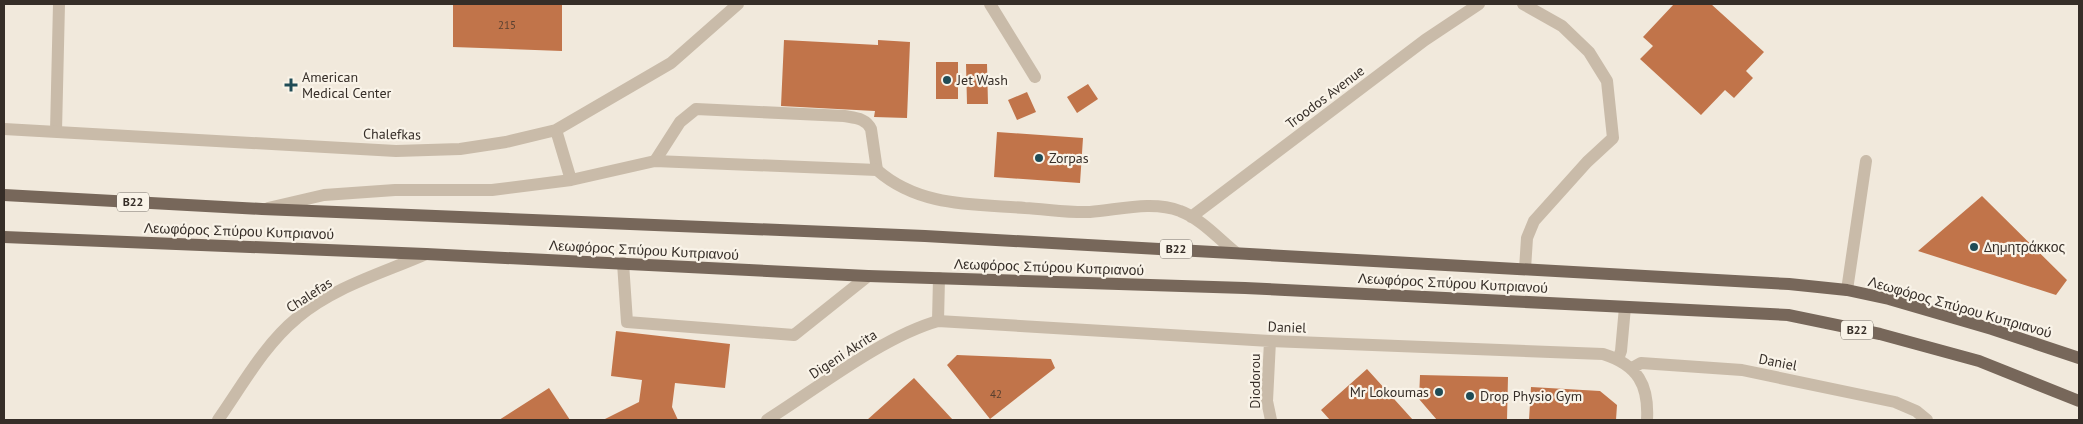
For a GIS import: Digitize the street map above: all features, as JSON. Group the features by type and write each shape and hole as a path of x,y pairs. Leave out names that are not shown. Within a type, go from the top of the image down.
{"main road":[{"name":"Λεωφόρος Σπύρου Κυπριανού","path":"4,195 262,209 925,236 1789,284 1847,290 1889,299 2079,358"},
{"name":"Λεωφόρος Σπύρου Κυπριανού","path":"4,237 426,254 868,276 1245,288 1788,315 1843,326 1979,361 2079,401"}],"street":[{"path":"56,131 59,4"},
{"name":"Chalefkas","path":"4,129 396,151 460,149 506,142 556,130 671,63 738,4"},
{"path":"990,4 1036,77"},
{"name":"Troodos Avenue","path":"1191,217 1425,40 1479,4"},
{"path":"1523,4 1562,26 1589,52 1607,81 1613,127 1613,138 1587,162 1534,221 1526,238 1525,269"},
{"path":"655,161 680,122 696,109 844,116 862,120 871,129 877,170"},
{"path":"556,130 571,180"},
{"path":"262,209 324,195 395,190 492,190 571,180 655,161 877,170 891,182 905,190 940,201 1088,212 1143,206 1181,211 1235,252"},
{"path":"1847,290 1866,161"},
{"name":"Chalefas","path":"218,420 267,350 296,318 328,296 426,254"},
{"path":"623,263 627,322 794,335 868,276"},
{"path":"938,320 939,278"},
{"path":"1618,359 1621,351 1625,307"},
{"name":"Daniel","path":"938,320 1270,341 1603,354 1618,359 1632,368 1643,384 1648,401 1646,420"},
{"name":"Digeni Akrita","path":"767,420 889,342 919,326 938,320"},
{"name":"Diodorou","path":"1270,341 1267,401 1270,420"},
{"name":"Daniel","path":"1632,368 1641,363 1742,370 1895,402 1916,411 1928,420"}],"building":[{"path":"453,4 562,4 562,51 453,47"},
{"path":"1674,4 1711,4 1764,52 1746,71 1753,78 1734,98 1725,90 1701,115 1640,59 1653,46 1643,37"},
{"path":"784,40 878,45 878,40 910,42 907,118 874,117 875,111 781,106"},
{"name":"Jet Wash","path":"936,62 958,62 958,99 936,99"},
{"path":"966,64 987,64 988,104 967,104"},
{"path":"1088,84 1098,99 1077,113 1067,97"},
{"path":"1027,92 1036,112 1017,120 1008,100"},
{"name":"Zorpas","path":"997,132 1083,138 1080,183 994,177"},
{"path":"1982,196 2067,280 2056,295 1918,251"},
{"path":"616,331 730,344 725,388 675,383 672,407 678,420 603,420 639,402 642,380 611,376"},
{"path":"957,355 1051,359 1055,368 990,419 947,365"},
{"path":"1367,369 1413,420 1330,420 1321,410"},
{"path":"1420,375 1508,377 1507,420 1437,420 1419,399"},
{"path":"914,378 953,420 867,420"},
{"path":"1531,387 1600,391 1617,405 1616,420 1529,420"},
{"path":"549,388 570,420 499,420"}],"place":[{"name":"Jet Wash","path":"947,80"},
{"name":"American Medical Center","path":"291,85"},
{"name":"Zorpas","path":"1039,158"},
{"name":"Δημητράκκος","path":"1974,247"},
{"name":"Mr Lokoumas","path":"1439,392"},
{"name":"Drop Physio Gym","path":"1470,396"}]}
